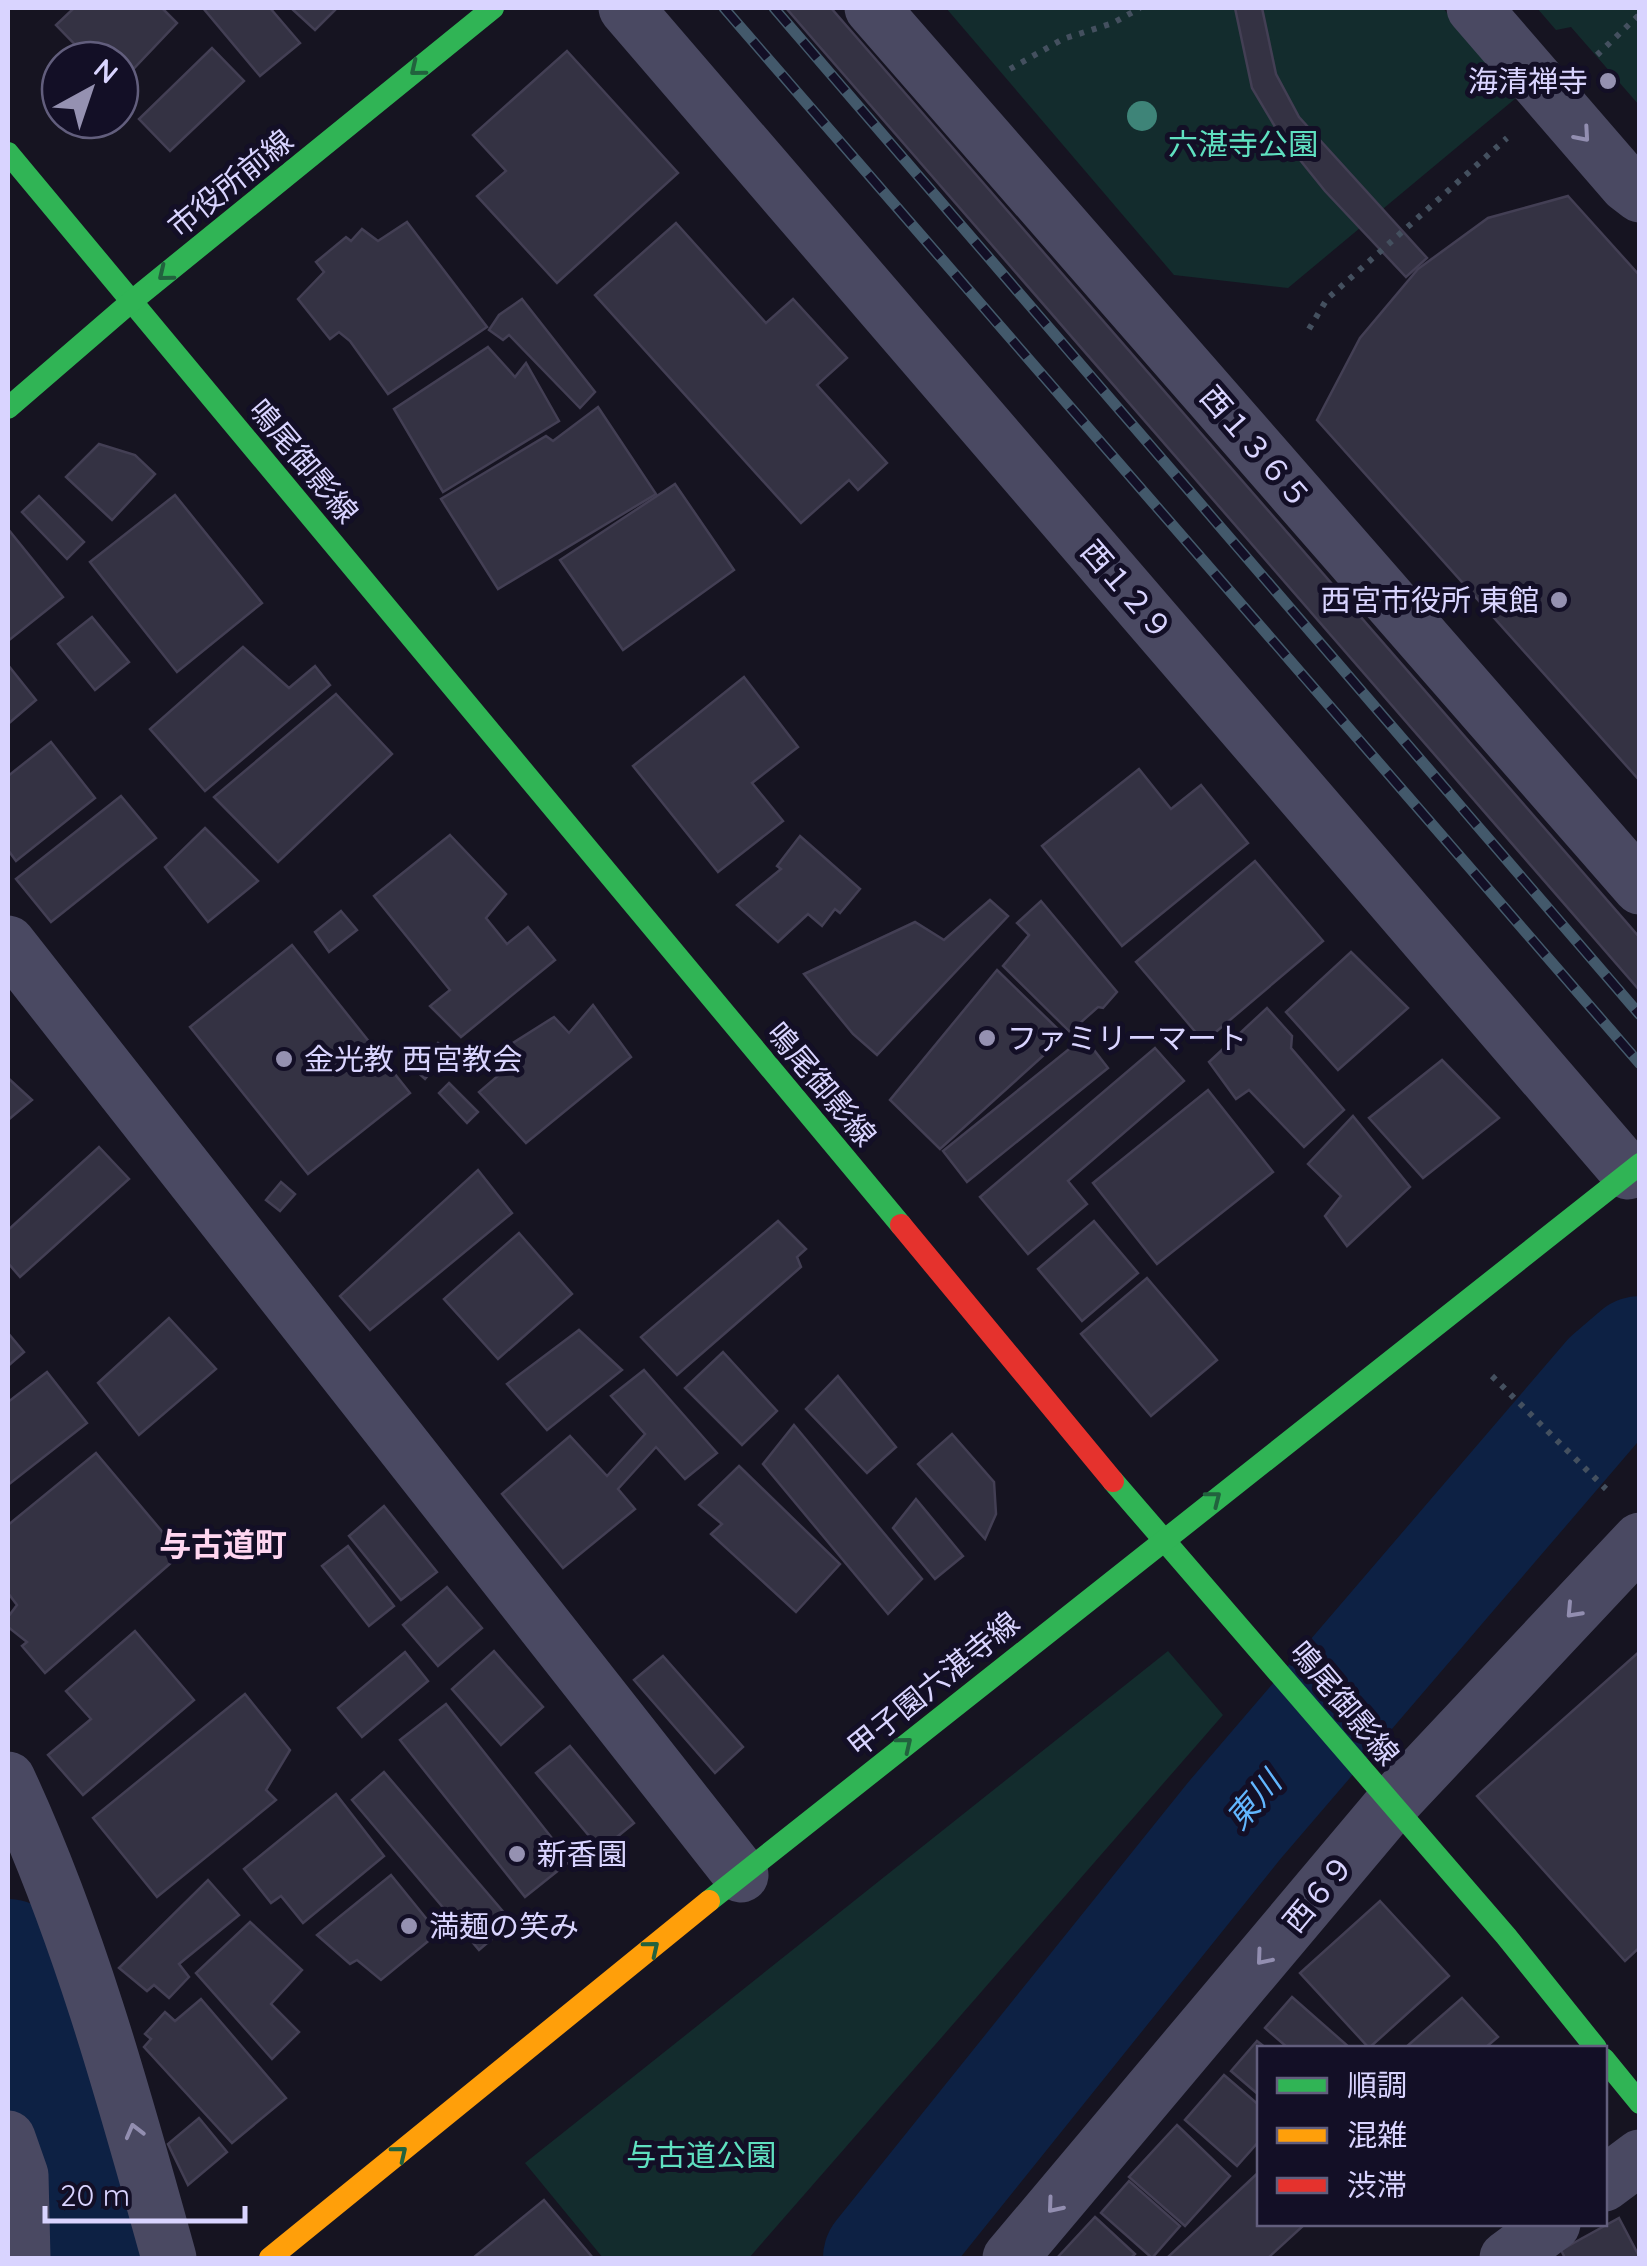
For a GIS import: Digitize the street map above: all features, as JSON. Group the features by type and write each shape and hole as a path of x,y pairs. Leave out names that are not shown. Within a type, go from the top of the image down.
{"street":[{"name":"市役所前線","path":"8,408 132,301 493,8"},
{"name":"西１２９","path":"626,8 1634,1168"},
{"name":"西１３６５","path":"872,8 1640,887"},
{"path":"1474,8 1627,186 1640,195"},
{"name":"鳴尾御影線","path":"8,154 1162,1539 1287,1679 1594,2046"},
{"path":"8,943 741,1875"},
{"name":"甲子園六湛寺線","path":"270,2258 741,1875 1634,1168"},
{"name":"西６９","path":"1010,2258 1381,1792 1628,1519"},
{"path":"8,1778 18,1837 113,2056 169,2258"},
{"path":"1607,2064 1640,2103"},
{"path":"8,2138 21,2175 22,2258"},
{"path":"1607,2182 1640,2157"},
{"path":"1507,2258 1550,2226"}],"path":[{"path":"1002,74 1063,39 1113,24 1140,8"},
{"path":"1309,328 1328,299 1552,99 1640,14"},
{"path":"1492,1376 1628,1519"}],"green space":[{"name":"六湛寺公園","path":"946,8 1443,8 1516,98 1288,288 1174,275"},
{"path":"1537,8 1639,8 1639,105 1571,27 1556,30"},
{"name":"与古道公園","path":"1168,1651 1223,1715 749,2258 603,2258 525,2163"}],"building":[{"path":"74,8 162,8 177,23 140,62 140,40 71,40 56,25"},
{"path":"203,8 270,8 300,43 260,76"},
{"path":"291,8 337,8 315,30"},
{"path":"786,8 831,8 1640,938 1640,991"},
{"path":"1235,8 1262,8 1276,74 1299,117 1427,258 1406,277 1325,191 1280,135 1252,88"},
{"path":"212,48 244,81 170,151 140,118"},
{"path":"567,51 678,173 557,283 477,196 506,171 473,135"},
{"name":"西宮市役所 東館","path":"1568,196 1640,276 1640,781 1317,420 1360,338 1418,269 1488,218"},
{"path":"407,222 487,327 388,394 350,341 339,332 330,339 298,299 324,272 316,262 346,237 351,241 362,229 378,241"},
{"path":"676,223 766,323 793,299 847,358 817,385 887,463 858,490 849,480 801,523 595,295"},
{"path":"522,299 595,392 580,408 509,335 503,340 489,330 499,315"},
{"path":"488,347 515,377 526,363 559,421 443,492 394,409"},
{"path":"598,407 656,494 498,589 441,499 546,436 553,441"},
{"path":"99,444 135,455 155,474 112,520 66,477"},
{"path":"675,484 734,570 623,650 560,560"},
{"path":"175,495 262,603 177,672 90,562"},
{"path":"39,496 84,542 67,559 22,512"},
{"path":"8,529 63,597 8,641"},
{"path":"92,617 129,662 95,690 58,644"},
{"path":"243,647 289,688 315,666 330,685 205,791 150,729"},
{"path":"8,665 36,700 8,724"},
{"path":"744,677 798,747 752,783 783,821 718,872 633,766"},
{"path":"336,694 392,754 278,862 214,797"},
{"path":"51,742 95,798 16,861 8,850 8,776"},
{"path":"1139,769 1171,809 1201,785 1248,843 1122,946 1042,846"},
{"path":"121,796 156,838 51,922 16,879"},
{"path":"205,828 258,881 208,922 165,867"},
{"path":"450,835 506,894 486,918 507,944 528,927 555,960 461,1037 430,1006 450,990 374,896"},
{"path":"800,836 860,889 840,913 835,909 822,926 808,914 778,942 737,905 781,869 777,866"},
{"path":"1255,861 1323,941 1204,1042 1136,962"},
{"path":"990,900 1008,916 877,1055 853,1034 804,974 915,922 944,940"},
{"path":"1041,901 1117,992 1103,1008 1098,1007 1070,1032 1003,966 1029,935 1017,923"},
{"path":"341,911 357,930 329,952 315,932"},
{"path":"292,945 410,1093 308,1174 190,1027"},
{"path":"1351,952 1408,1008 1338,1070 1286,1012"},
{"path":"997,970 1065,1036 940,1149 890,1100"},
{"path":"593,1005 631,1057 526,1143 479,1092 507,1068 497,1053 554,1017 569,1033"},
{"path":"1267,1008 1292,1036 1291,1048 1344,1110 1304,1147 1249,1090 1236,1099 1209,1062"},
{"path":"1084,1037 1108,1068 967,1182 943,1151"},
{"path":"438,1043 448,1051 425,1079 415,1070"},
{"path":"1155,1048 1184,1081 1068,1181 1087,1204 1028,1254 980,1197"},
{"path":"1442,1060 1499,1118 1423,1178 1369,1118"},
{"path":"8,1078 32,1100 8,1120"},
{"path":"449,1083 478,1112 467,1123 439,1093"},
{"path":"1208,1090 1273,1172 1157,1264 1093,1183"},
{"path":"1353,1116 1410,1187 1347,1246 1325,1216 1341,1196 1308,1164"},
{"path":"99,1147 129,1179 20,1277 8,1263 8,1230"},
{"path":"478,1170 512,1213 370,1330 340,1296"},
{"path":"281,1182 295,1194 280,1211 266,1200"},
{"path":"778,1221 806,1249 797,1257 801,1267 677,1375 641,1337"},
{"path":"1094,1221 1138,1273 1082,1321 1038,1269"},
{"path":"519,1233 572,1294 498,1359 444,1299"},
{"path":"1147,1278 1217,1360 1151,1416 1081,1334"},
{"path":"169,1318 216,1369 139,1435 98,1383"},
{"path":"579,1330 622,1370 547,1430 507,1384"},
{"path":"8,1333 24,1352 8,1366"},
{"path":"723,1352 777,1411 742,1445 685,1388"},
{"path":"644,1370 717,1453 685,1479 656,1447 618,1489 635,1509 563,1568 502,1494 570,1436 607,1476 645,1434 611,1396"},
{"path":"47,1372 87,1423 8,1485 8,1402"},
{"path":"838,1376 896,1447 867,1473 806,1409"},
{"path":"794,1425 922,1579 888,1614 763,1464"},
{"path":"952,1434 994,1482 996,1514 985,1539 918,1464"},
{"path":"96,1453 181,1554 45,1673 22,1646 27,1642 8,1627 8,1617 17,1605 8,1593 8,1525"},
{"path":"739,1466 840,1564 796,1612 711,1534 722,1524 699,1505"},
{"path":"916,1499 963,1556 935,1579 893,1528"},
{"path":"384,1506 437,1572 401,1600 349,1536"},
{"path":"348,1546 394,1606 369,1626 322,1566"},
{"path":"447,1587 482,1628 438,1666 403,1625"},
{"path":"135,1631 194,1700 83,1795 48,1755 91,1719 66,1691"},
{"path":"494,1651 543,1707 501,1745 452,1689"},
{"path":"1640,1651 1640,1947 1625,1961 1477,1796"},
{"path":"405,1652 428,1681 362,1737 338,1708"},
{"path":"663,1656 743,1747 715,1773 634,1680"},
{"path":"245,1694 290,1750 266,1790 276,1800 157,1897 93,1818"},
{"path":"446,1704 570,1861 525,1897 400,1740"},
{"path":"570,1746 634,1823 601,1850 536,1773"},
{"path":"384,1772 512,1922 479,1950 352,1800"},
{"path":"336,1794 384,1856 303,1923 281,1896 271,1903 244,1869"},
{"path":"391,1875 438,1933 381,1980 357,1960 350,1964 317,1935"},
{"path":"208,1880 239,1915 179,1964 189,1977 169,1998 154,1985 147,1991 119,1968"},
{"path":"1380,1901 1449,1976 1367,2046 1300,1973"},
{"path":"250,1922 302,1970 271,2004 299,2032 272,2059 196,1973"},
{"path":"1292,1997 1348,2046 1286,2046 1265,2028"},
{"path":"1462,1998 1498,2037 1487,2046 1407,2046"},
{"path":"201,1999 286,2098 232,2143 144,2047 151,2039 145,2034 165,2012 175,2021"},
{"path":"1257,2041 1263,2046 1257,2046 1257,2093 1231,2071"},
{"path":"1224,2075 1257,2103 1257,2143 1237,2166 1185,2120"},
{"path":"199,2118 227,2152 188,2185 168,2144"},
{"path":"1177,2125 1230,2176 1185,2226 1129,2177"},
{"path":"1257,2174 1257,2226 1303,2226 1268,2258 1169,2256"},
{"path":"1129,2181 1180,2226 1152,2258 1101,2213"},
{"path":"544,2200 593,2258 473,2258"},
{"path":"1095,2217 1135,2254 1131,2258 1057,2258"},
{"path":"1619,2218 1640,2258 1565,2258 1561,2250"}],"waterway":[{"name":"東川","path":"883,2258 1234,1821 1612,1380 1640,1356"},
{"path":"8,1959 79,2144 90,2258"}],"railway":[{"path":"724,8 1640,1064"},
{"path":"774,8 1640,1015"}],"traffic: fast":[{"path":"8,408 132,301 493,8"},
{"path":"8,153 901,1225"},
{"path":"709,1901 1640,1164"},
{"path":"1113,1481 1506,1936 1594,2046"},
{"path":"1607,2063 1640,2103"}],"traffic: slow":[{"path":"270,2258 709,1901"}],"traffic: jam":[{"path":"901,1225 1113,1481"}],"place":[{"name":"海清禅寺","path":"1608,81"},
{"name":"西宮市役所 東館","path":"1559,600"},
{"name":"ファミリーマート","path":"987,1038"},
{"name":"金光教 西宮教会","path":"284,1059"},
{"name":"新香園","path":"517,1854"},
{"name":"満麺の笑み","path":"409,1926"}],"district":[{"name":"与古道町","path":"223,1544"}]}
